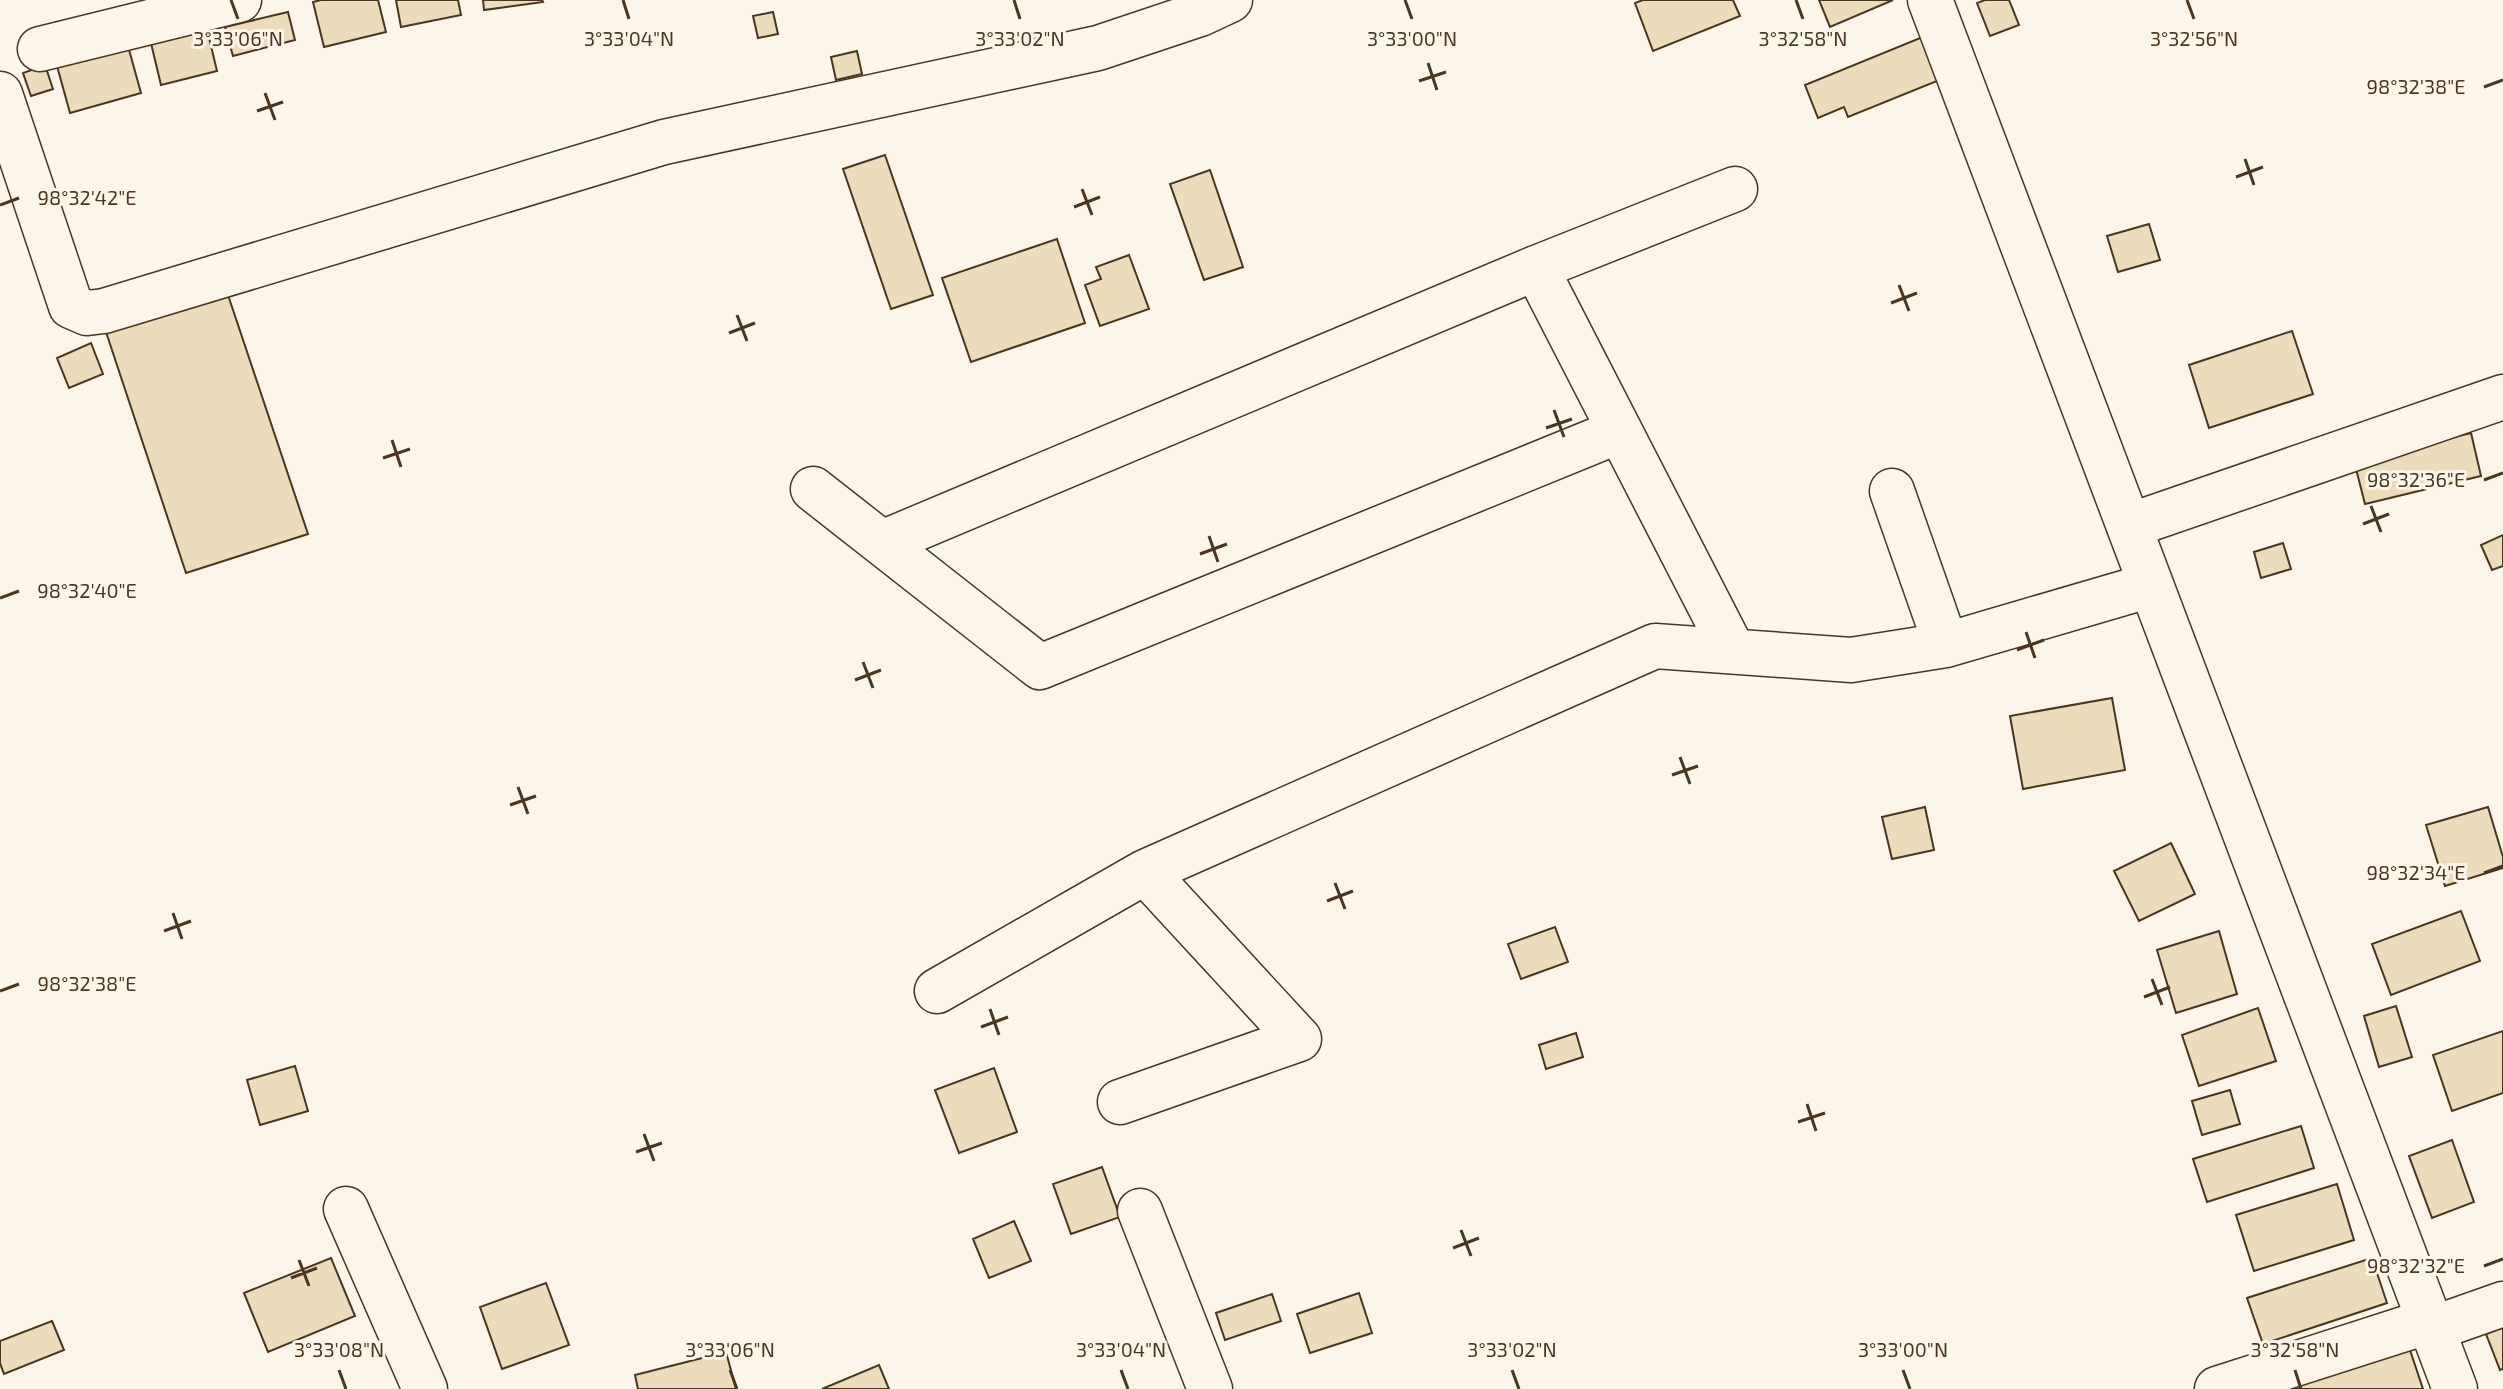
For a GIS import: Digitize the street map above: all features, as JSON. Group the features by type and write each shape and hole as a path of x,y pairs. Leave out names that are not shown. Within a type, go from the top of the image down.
{"street":[{"path":"40,49 239,0"},
{"path":"0,94 71,306 87,313 104,311 664,142 1098,48 1200,14 1230,0"},
{"path":"1930,0 2455,1389"},
{"path":"882,543 1536,268 1735,189"},
{"path":"1536,268 1733,651"},
{"path":"2129,526 2503,397"},
{"path":"813,489 1040,667 1619,431"},
{"path":"1892,491 1946,645"},
{"path":"937,991 1145,872 1655,646 1851,660 1946,645 2151,585"},
{"path":"1120,1102 1299,1039 1145,872"},
{"path":"346,1209 425,1389"},
{"path":"1140,1211 1210,1389"},
{"path":"2217,1389 2503,1304"}],"building":[{"path":"378,0 386,32 324,47 313,2"},
{"path":"396,0 458,0 461,15 401,27"},
{"path":"483,0 542,0 543,2 484,10"},
{"path":"1643,0 1733,0 1740,16 1653,51 1635,3"},
{"path":"1819,0 1893,0 1830,27"},
{"path":"2009,0 2019,25 1990,36 1977,3"},
{"path":"288,12 295,40 233,56 225,27"},
{"path":"773,12 778,34 758,38 753,16"},
{"path":"206,25 217,71 161,85 150,39"},
{"path":"1925,36 1942,79 1848,117 1844,107 1818,118 1805,85"},
{"path":"128,46 141,93 70,113 57,66"},
{"path":"857,51 862,74 836,80 831,57"},
{"path":"45,65 53,89 31,96 23,73"},
{"path":"885,155 933,295 891,309 843,169"},
{"path":"1210,170 1243,267 1204,280 1170,184"},
{"path":"2149,224 2160,260 2118,272 2107,236"},
{"path":"1057,239 1085,323 971,362 942,278"},
{"path":"1129,255 1149,309 1100,326 1085,285 1101,279 1096,267"},
{"path":"226,289 308,534 186,573 105,329"},
{"path":"2292,331 2313,394 2209,428 2189,365"},
{"path":"91,343 103,374 69,388 57,358"},
{"path":"2471,433 2481,476 2365,504 2354,461"},
{"path":"2503,535 2503,566 2492,570 2481,545"},
{"path":"2283,543 2291,569 2261,578 2254,552"},
{"path":"2112,698 2125,770 2023,789 2010,716"},
{"path":"1925,807 1934,850 1892,859 1882,817"},
{"path":"2488,807 2503,857 2503,868 2445,886 2426,825"},
{"path":"2171,843 2195,894 2139,921 2114,871"},
{"path":"2461,911 2480,961 2391,995 2372,944"},
{"path":"1555,927 1568,962 1521,979 1508,944"},
{"path":"2219,931 2237,994 2176,1013 2157,950"},
{"path":"2396,1006 2412,1057 2379,1067 2364,1016"},
{"path":"2258,1008 2276,1061 2199,1086 2182,1035"},
{"path":"2503,1031 2503,1093 2452,1111 2433,1055"},
{"path":"1576,1033 1583,1057 1546,1069 1539,1045"},
{"path":"295,1066 308,1111 260,1125 247,1080"},
{"path":"994,1068 1017,1132 959,1153 935,1090"},
{"path":"2230,1090 2240,1124 2202,1135 2192,1101"},
{"path":"2301,1126 2314,1168 2207,1202 2193,1159"},
{"path":"2452,1140 2474,1202 2432,1218 2409,1156"},
{"path":"1102,1167 1120,1217 1071,1234 1053,1184"},
{"path":"2337,1184 2354,1240 2254,1271 2236,1215"},
{"path":"1014,1221 1031,1261 989,1278 973,1239"},
{"path":"331,1258 355,1316 268,1352 244,1293"},
{"path":"2372,1258 2387,1303 2263,1344 2247,1298"},
{"path":"546,1283 569,1345 502,1369 480,1307"},
{"path":"1359,1293 1372,1333 1310,1353 1297,1314"},
{"path":"1272,1294 1281,1321 1225,1340 1216,1313"},
{"path":"52,1321 64,1350 4,1374 0,1363 0,1341"},
{"path":"2503,1327 2503,1369 2500,1370 2486,1334"},
{"path":"2406,1338 2423,1389 2263,1389"},
{"path":"726,1352 736,1389 638,1389 635,1375"},
{"path":"879,1365 889,1389 822,1389"}]}
